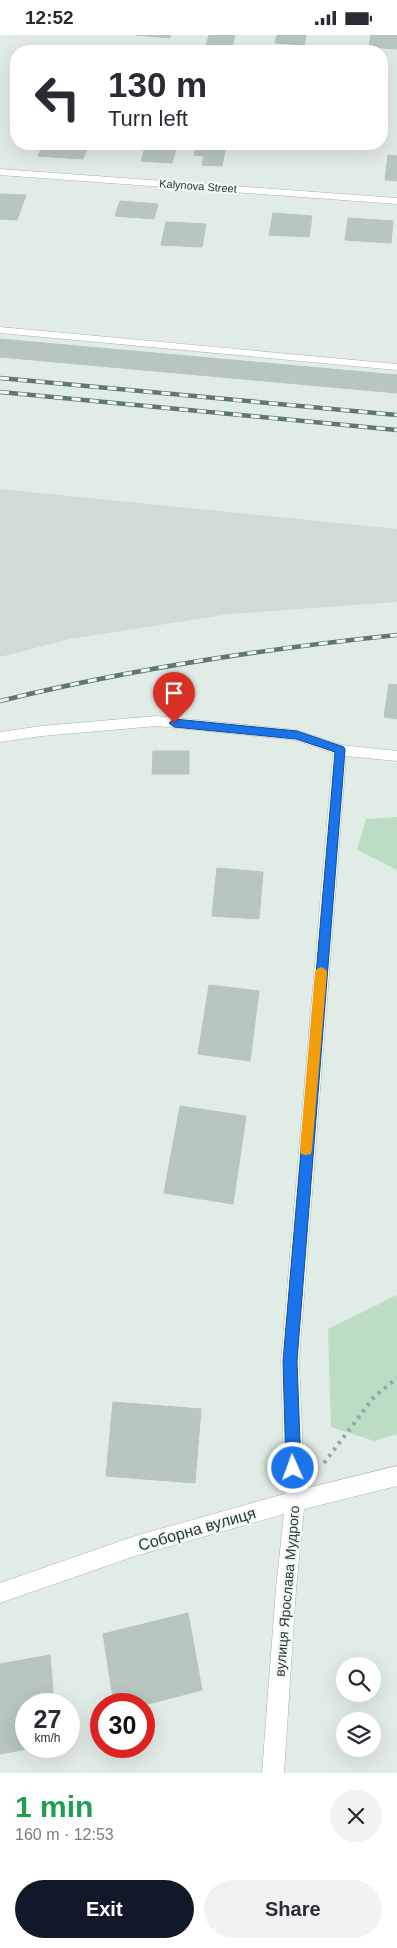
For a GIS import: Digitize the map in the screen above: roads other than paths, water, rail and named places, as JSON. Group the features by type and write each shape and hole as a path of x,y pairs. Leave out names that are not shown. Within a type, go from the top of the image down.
{"street":[{"name":"Kalynova Street","path":"0,172 397,201"},
{"path":"0,330 397,367"},
{"path":"0,737 42,731 157,721 297,735 340,750 397,756"},
{"name":"вулиця Ярослава Мудрого","path":"273,1773 286,1589 295,1501 290,1361 340,750"},
{"name":"Соборна вулиця","path":"0,1593 135,1546 295,1501 397,1476"}],"railway":[{"path":"0,378 397,415"},
{"path":"0,392 397,430"},
{"path":"0,701 98,679 197,661 397,635"}]}
